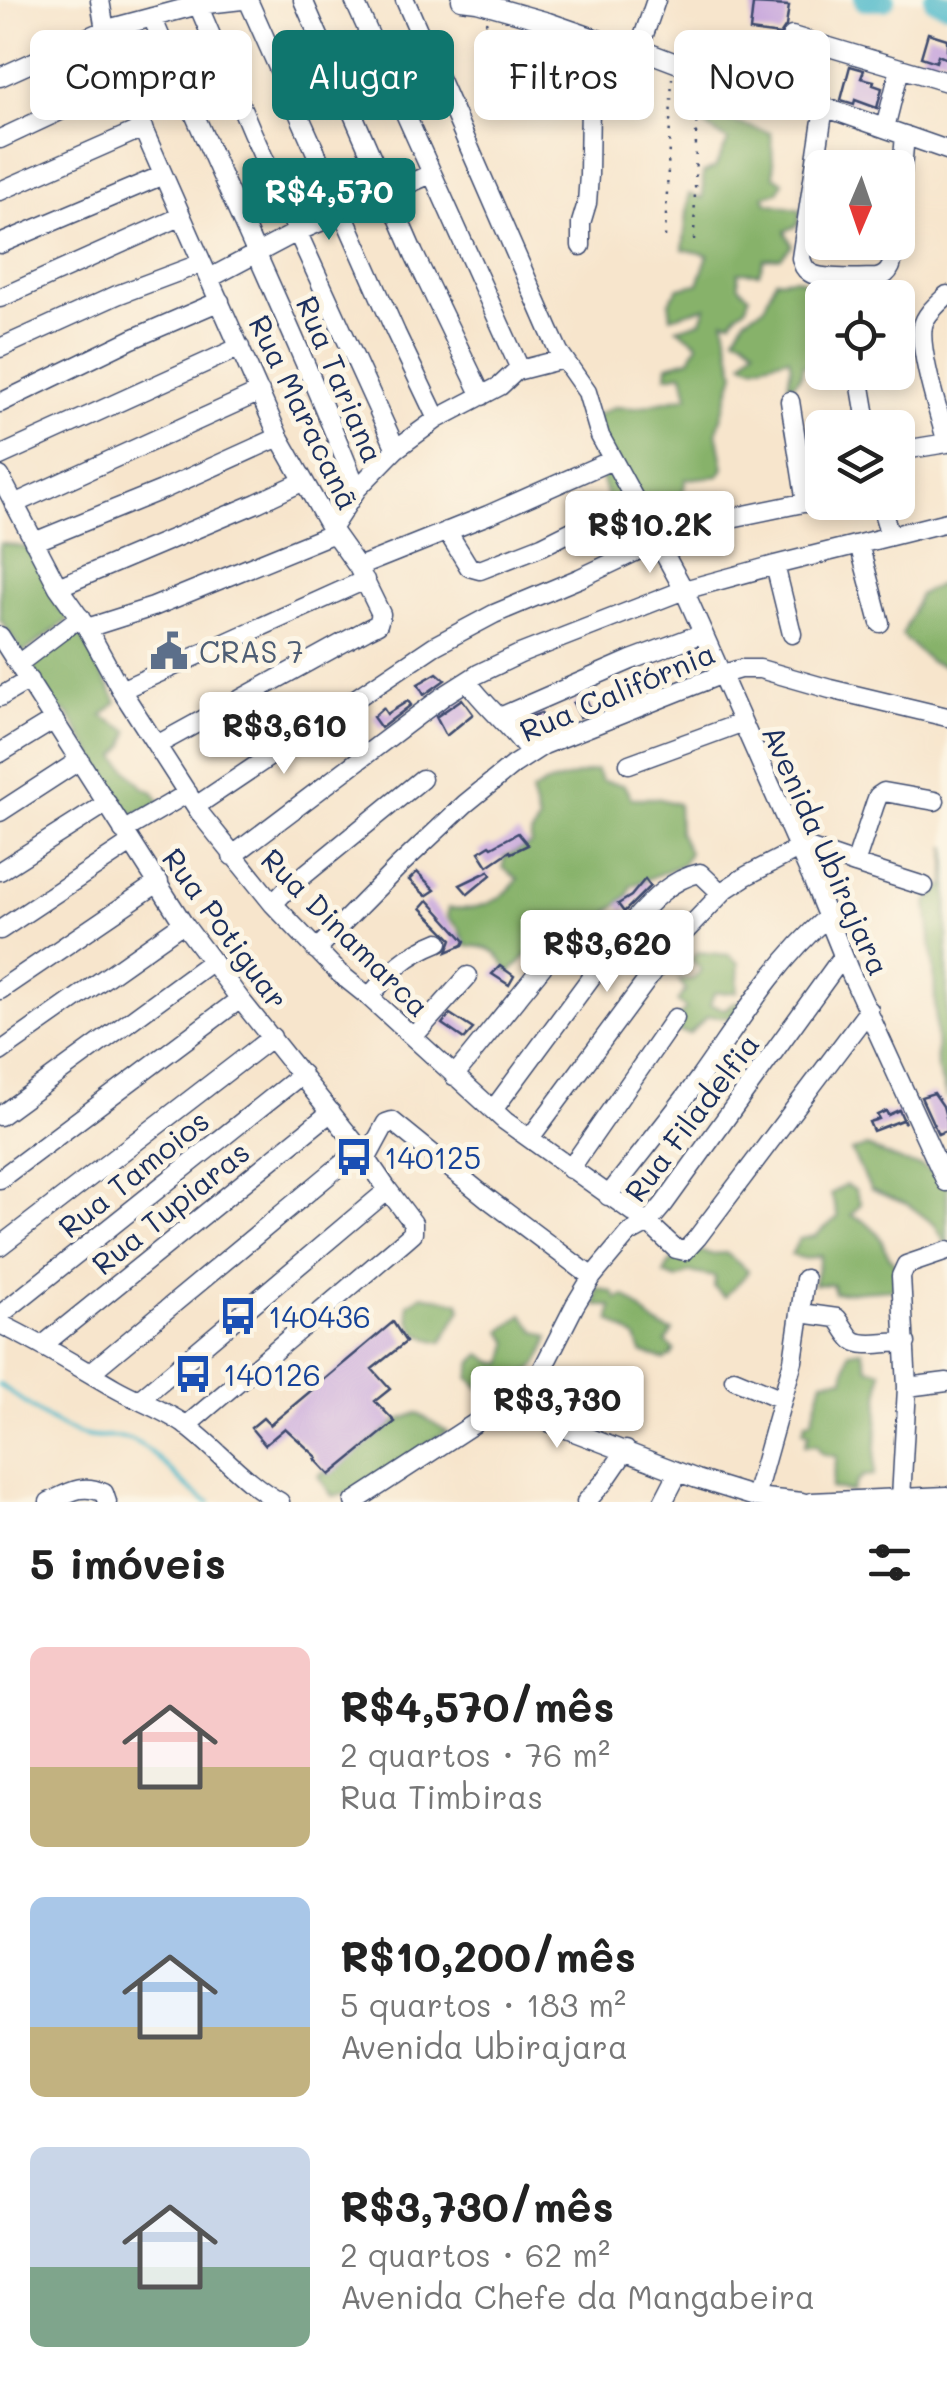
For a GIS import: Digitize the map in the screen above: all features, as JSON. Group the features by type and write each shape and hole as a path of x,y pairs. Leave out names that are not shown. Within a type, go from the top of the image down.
{"street":[{"name":"Rua Maracanã","path":"100,0 104,30"},
{"path":"104,30 197,3 245,0 437,420"},
{"path":"302,0 446,326 482,396"},
{"path":"354,0 520,369"},
{"name":"Avenida Ubirajara","path":"405,0 563,358 586,392 600,436 684,590 946,1182"},
{"path":"646,30 656,0"},
{"path":"469,1 571,30"},
{"path":"197,3 396,450"},
{"name":"Rua Tariana","path":"152,17 305,360 357,489"},
{"path":"830,47 947,82"},
{"path":"654,55 673,62"},
{"path":"0,77 30,63"},
{"path":"885,128 900,68"},
{"path":"830,109 947,150"},
{"path":"0,139 41,120"},
{"name":"Rua Maracanã","path":"139,120 279,437 381,614 378,624 157,745"},
{"path":"581,246 581,223 588,203 590,120"},
{"path":"817,150 822,120"},
{"path":"0,191 143,128"},
{"path":"904,150 905,135"},
{"path":"0,348 117,295 256,252 431,174"},
{"path":"0,244 162,175"},
{"path":"0,298 180,217"},
{"path":"805,232 801,258 808,272 818,276 877,278 889,272 893,260"},
{"path":"915,449 947,443 922,335 926,318 947,295"},
{"path":"0,403 220,301"},
{"path":"0,456 240,347"},
{"path":"0,697 23,672 83,622 152,607 332,531 357,489 396,450 437,420 500,386 520,369 563,358"},
{"path":"14,504 260,392"},
{"path":"790,401 805,464"},
{"path":"34,542 279,437"},
{"path":"121,690 448,531 612,460"},
{"name":"Rua Dinamarca","path":"0,476 58,586 121,690 232,856 273,904 350,983 493,1110 648,1223 676,1249 688,1249 698,1238 868,1010"},
{"path":"58,586 304,481"},
{"path":"448,531 469,567 480,570 542,546 634,500"},
{"path":"0,930 127,837 343,707 434,646 494,614 580,578 674,530 805,503"},
{"path":"885,520 890,536"},
{"path":"232,856 444,695 520,654 684,590 947,522"},
{"path":"859,544 880,622"},
{"path":"774,565 792,634"},
{"path":"500,717 631,660 703,634"},
{"name":"Rua Potiguar","path":"1,640 183,923 413,1222 413,1233 186,1426"},
{"name":"Rua Califórnia","path":"316,950 465,804 530,754 720,675 760,669 947,718"},
{"path":"467,681 517,734 530,754"},
{"path":"0,753 54,720"},
{"path":"629,764 741,723"},
{"path":"0,812 80,760"},
{"path":"273,904 422,779"},
{"path":"855,864 878,796 884,792 935,801"},
{"path":"0,872 106,803"},
{"path":"530,1138 676,940 723,891 746,876 798,848 924,886"},
{"path":"493,1110 652,900 679,880 700,874 723,891"},
{"path":"0,990 158,882"},
{"path":"608,1196 784,961 826,918"},
{"path":"0,1052 183,923"},
{"path":"369,997 412,952 439,942"},
{"name":"Rua Filadelfia","path":"517,1408 592,1277 628,1234 648,1223 686,1176 843,956"},
{"path":"0,1116 212,961"},
{"path":"454,1076 543,966"},
{"path":"413,1037 468,976"},
{"path":"0,1179 240,999"},
{"path":"570,1169 675,1018"},
{"path":"0,1246 272,1037"},
{"name":"Rua Tamoios","path":"0,1316 302,1074"},
{"name":"Rua Tupiaras","path":"43,1344 331,1112"},
{"path":"90,1372 364,1154 386,1123 392,1121 592,1277"},
{"path":"139,1400 388,1190"},
{"path":"901,1499 907,1386 901,1276 906,1264 947,1250"},
{"path":"755,1497 793,1361 805,1279"},
{"path":"801,1312 837,1318 860,1344 890,1340 906,1343"},
{"path":"0,1324 43,1344 186,1426 280,1502"},
{"path":"734,1379 782,1399"},
{"path":"907,1386 947,1382"},
{"path":"354,1502 501,1408 517,1408 678,1472 755,1497 802,1502"},
{"path":"586,1502 626,1450"},
{"path":"663,1502 678,1472"},
{"path":"50,1502 90,1487 104,1494 107,1502"},
{"path":"811,1502 947,1496"}],"path":[{"path":"469,1 482,10 487,30"},
{"path":"665,237 673,62"},
{"path":"694,240 696,120"}],"green space":[{"path":"706,120 727,120 771,133 774,176 783,182 778,192 764,196 767,203 801,210 798,225 785,231 792,245 781,257 764,259 759,273 738,272 739,286 749,296 746,307 732,321 724,320 735,373 717,431 724,468 719,476 686,479 681,501 657,502 635,517 608,500 584,421 614,407 634,408 688,396 683,373 667,376 668,365 690,359 698,343 677,328 701,321 706,307 671,317 669,301 679,288 698,284 708,255 683,249 689,194 703,198 703,173 715,168 728,141 704,125"},
{"path":"775,280 805,281 805,365 794,384 788,384 789,357 754,366 743,362 755,347 735,336 745,318 764,307"},
{"path":"0,543 34,549 59,610 68,612 68,620 23,653 0,619"},
{"path":"947,581 947,667 930,662 902,636 919,595"},
{"path":"77,627 117,702 102,716 129,731 125,746 116,757 144,788 154,792 161,804 131,816 68,714 49,703 30,664"},
{"path":"596,770 602,781 624,785 631,798 657,798 678,804 679,832 689,852 683,864 631,886 628,895 604,916 576,925 562,937 550,959 528,954 509,974 493,951 466,946 459,928 447,917 448,908 487,904 504,894 518,879 503,868 504,857 531,844 531,835 539,822 531,793 546,784"},
{"path":"947,846 947,1099 937,1068 927,902 946,884"},
{"path":"698,952 729,955 739,963 737,992 714,993 710,1005 725,1009 736,1002 745,1003 735,1018 708,1016 689,1034 667,1029 686,1009 677,1001 686,990 679,980 693,979 701,970 691,959"},
{"path":"867,1147 922,1166 947,1182 947,1247 935,1225 909,1205 871,1190 851,1151"},
{"path":"845,1185 855,1190 861,1204 851,1215 872,1227 899,1269 893,1289 834,1293 833,1285 814,1284 821,1255 806,1259 791,1255 799,1239 815,1236 838,1217 831,1194"},
{"path":"697,1251 726,1253 748,1271 725,1297 714,1287 715,1277 690,1272 677,1279 664,1274 673,1260 690,1258"},
{"path":"597,1288 613,1292 617,1299 625,1296 653,1322 673,1331 666,1342 675,1350 671,1356 664,1360 641,1352 636,1338 610,1320 612,1306 596,1306"},
{"path":"423,1295 459,1302 461,1309 442,1342 421,1335 410,1321 408,1304"},
{"path":"523,1315 536,1331 549,1337 544,1352 534,1368 513,1377 500,1397 491,1399 469,1378 473,1362 481,1354 504,1364 509,1343 502,1331"},
{"path":"862,1350 868,1368 881,1371 874,1475 863,1476 852,1492 831,1488 837,1457 821,1453 817,1445 805,1445 809,1433 803,1431 806,1422 812,1420 823,1380 844,1378 849,1352"},
{"path":"417,1413 447,1431 352,1493 332,1496 318,1476 323,1472 330,1474 395,1422"}],"building":[{"path":"753,4 789,6 783,30 750,30"},
{"path":"928,33 947,39 947,59 938,55 936,62 921,57"},
{"path":"850,66 864,70 861,78 882,88 877,108 855,100 854,104 841,100"},
{"path":"437,673 445,680 424,695 418,684"},
{"path":"462,699 473,714 446,736 436,717"},
{"path":"586,699 592,712 580,717 573,703"},
{"path":"408,701 411,705 381,728 373,717 383,708 387,714"},
{"path":"541,713 549,730 539,733 530,717"},
{"path":"518,833 528,845 510,851 488,866 479,852"},
{"path":"489,871 491,875 468,894 460,885"},
{"path":"417,872 435,890 426,896 409,880"},
{"path":"645,879 650,886 624,912 618,904"},
{"path":"428,900 465,941 463,945 447,952 452,939 421,908"},
{"path":"500,966 514,976 509,985 492,974"},
{"path":"450,1014 473,1029 464,1039 442,1024"},
{"path":"934,1093 947,1121 947,1130 938,1134 921,1097"},
{"path":"899,1110 905,1123 902,1120 873,1131 869,1122 879,1119 877,1115"},
{"path":"393,1322 406,1342 372,1369 390,1389 375,1401 395,1422 330,1475 317,1457 285,1428 265,1445 251,1428 263,1418 270,1425"}],"waterway":[{"path":"865,0 884,0"},
{"path":"935,0 947,4"},
{"path":"0,1385 74,1432 92,1437 121,1437 143,1446 210,1502"}],"place":[{"name":"CRAS 7","path":"169,651"},
{"name":"140125","path":"354,1157"},
{"name":"140436","path":"238,1316"},
{"name":"140126","path":"193,1374"}]}
